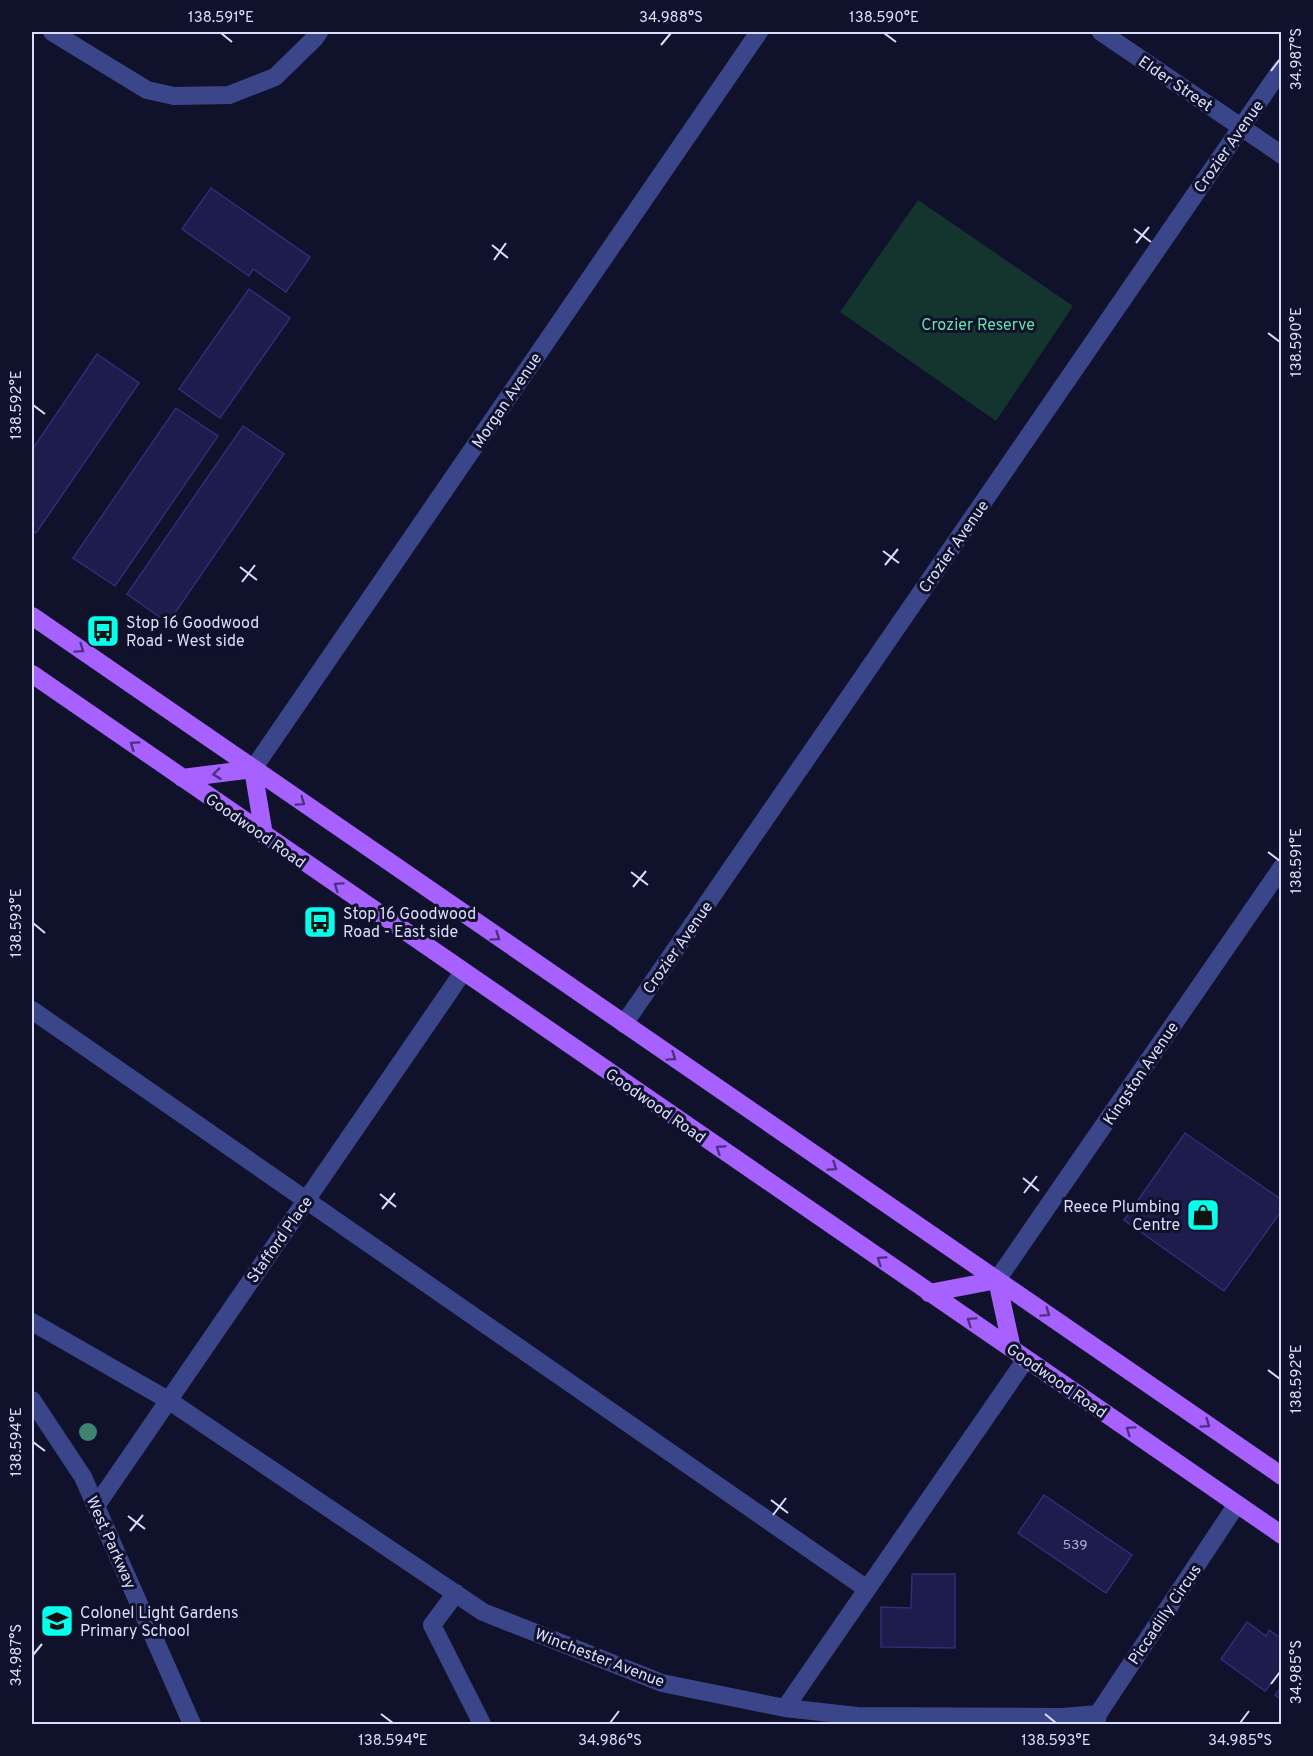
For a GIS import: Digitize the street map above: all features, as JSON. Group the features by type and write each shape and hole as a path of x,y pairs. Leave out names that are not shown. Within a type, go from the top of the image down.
{"main road":[{"path":"32,616 1281,1476"},
{"name":"Goodwood Road","path":"32,674 1281,1535"},
{"path":"182,778 253,769"},
{"path":"253,769 264,835"},
{"path":"929,1293 998,1280"},
{"path":"998,1280 1019,1354"}],"street":[{"path":"52,32 147,90 174,96 229,95 275,77 319,32"},
{"name":"Morgan Avenue","path":"253,769 759,32"},
{"name":"Elder Street","path":"1101,32 1281,155"},
{"name":"Crozier Avenue","path":"624,1024 1281,68"},
{"name":"Kingston Avenue","path":"998,1280 1281,867"},
{"name":"Stafford Place","path":"96,1506 463,972"},
{"path":"32,1010 867,1588"},
{"path":"32,1322 168,1400"},
{"path":"786,1708 1019,1354"},
{"name":"West Parkway","path":"32,1400 83,1477 192,1725"},
{"name":"Winchester Avenue","path":"168,1400 483,1612 662,1683 786,1708 857,1716 1097,1719"},
{"name":"Piccadilly Circus","path":"1097,1719 1237,1504"},
{"path":"456,1593 432,1625 482,1725"}],"green space":[{"name":"Crozier Reserve","path":"918,200 1073,306 996,421 840,312"}],"building":[{"path":"211,188 310,257 286,292 253,269 249,276 182,229"},
{"path":"249,289 290,318 220,418 179,389"},
{"path":"97,354 139,383 36,533 32,530 32,450"},
{"path":"176,408 218,436 115,586 73,558"},
{"path":"243,426 284,454 168,623 127,594"},
{"name":"Reece Plumbing Centre","path":"1185,1133 1282,1200 1282,1210 1224,1291 1124,1220"},
{"path":"1044,1495 1132,1555 1106,1593 1018,1533"},
{"path":"912,1574 955,1574 955,1648 881,1647 881,1607 911,1608"},
{"path":"1247,1622 1266,1636 1269,1630 1282,1639 1282,1669 1265,1691 1221,1659"},
{"path":"1282,1686 1282,1700 1275,1695"}],"place":[{"name":"Stop 16 Goodwood Road - West side","path":"103,631"},
{"name":"Stop 16 Goodwood Road - East side","path":"320,922"},
{"name":"Reece Plumbing Centre","path":"1203,1215"},
{"name":"Colonel Light Gardens Primary School","path":"57,1621"}]}
